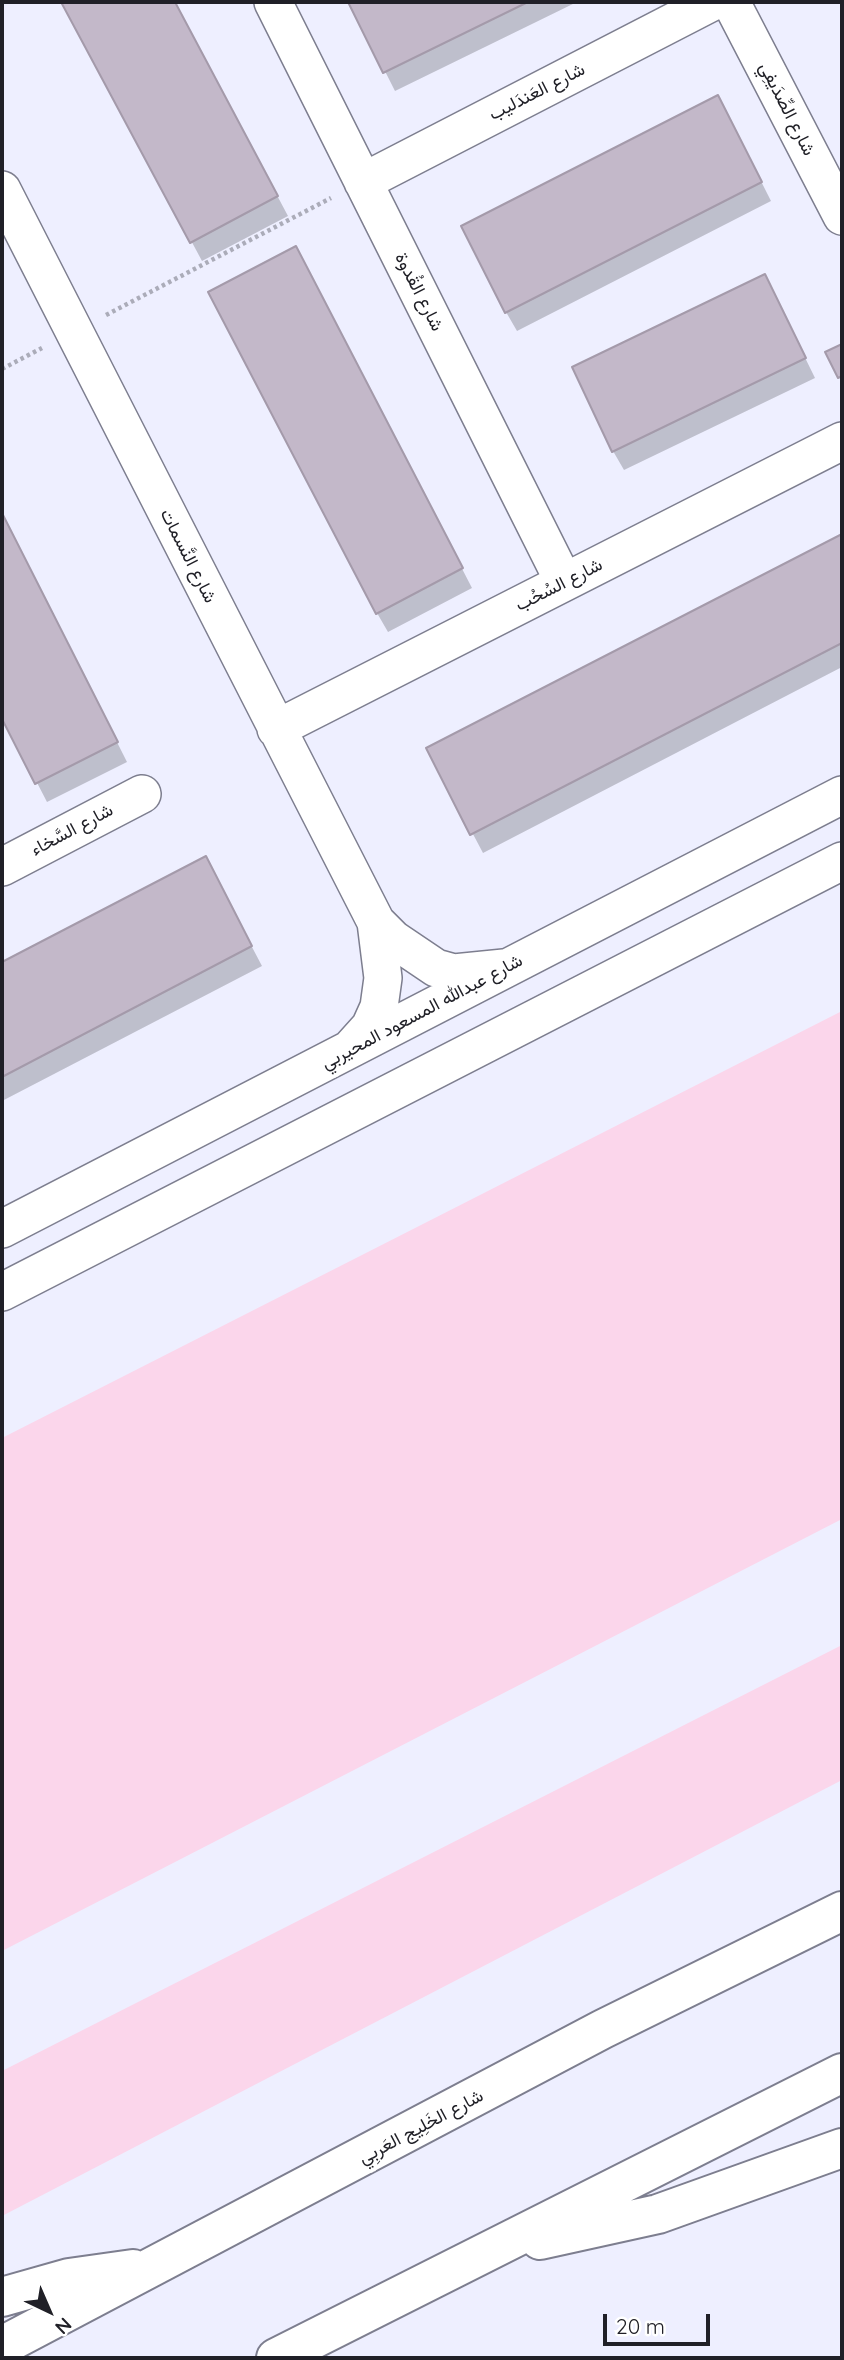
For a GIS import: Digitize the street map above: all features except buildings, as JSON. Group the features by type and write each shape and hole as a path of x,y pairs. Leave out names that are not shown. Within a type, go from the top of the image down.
{"highway":[{"name":"شارع الخَلِيج العَربِي","path":"2,2346 163,2264 603,2029 842,1911"},
{"path":"276,2358 842,2073"},
{"path":"500,2247 579,2234 658,2214 842,2148"},
{"path":"2,2297 69,2277 163,2264"}],"street":[{"name":"شارع القُدوة","path":"273,2 565,582"},
{"name":"شارع العَندَليب","path":"363,182 712,2"},
{"name":"شارع الصِّدَيفِي","path":"731,2 842,216"},
{"name":"شارع النَّسمات","path":"2,190 376,922 383,978 379,1007 370,1027 347,1053"},
{"name":"شارع السُحُب","path":"276,729 842,441"},
{"name":"شارع السَّخاء","path":"2,867 142,794"},
{"name":"شارع عبدالله المسعود المحيربي","path":"2,1229 842,795"},
{"path":"2,1292 842,861"},
{"name":"شارع النَّسمات","path":"376,922 409,951 436,968 453,973 504,968"}],"path":[{"path":"2,369 363,182"}],"shaded area":[{"path":"842,1011 842,1519 2,1951 2,1438"},
{"path":"842,1645 842,1780 2,2216 2,2071"}]}
